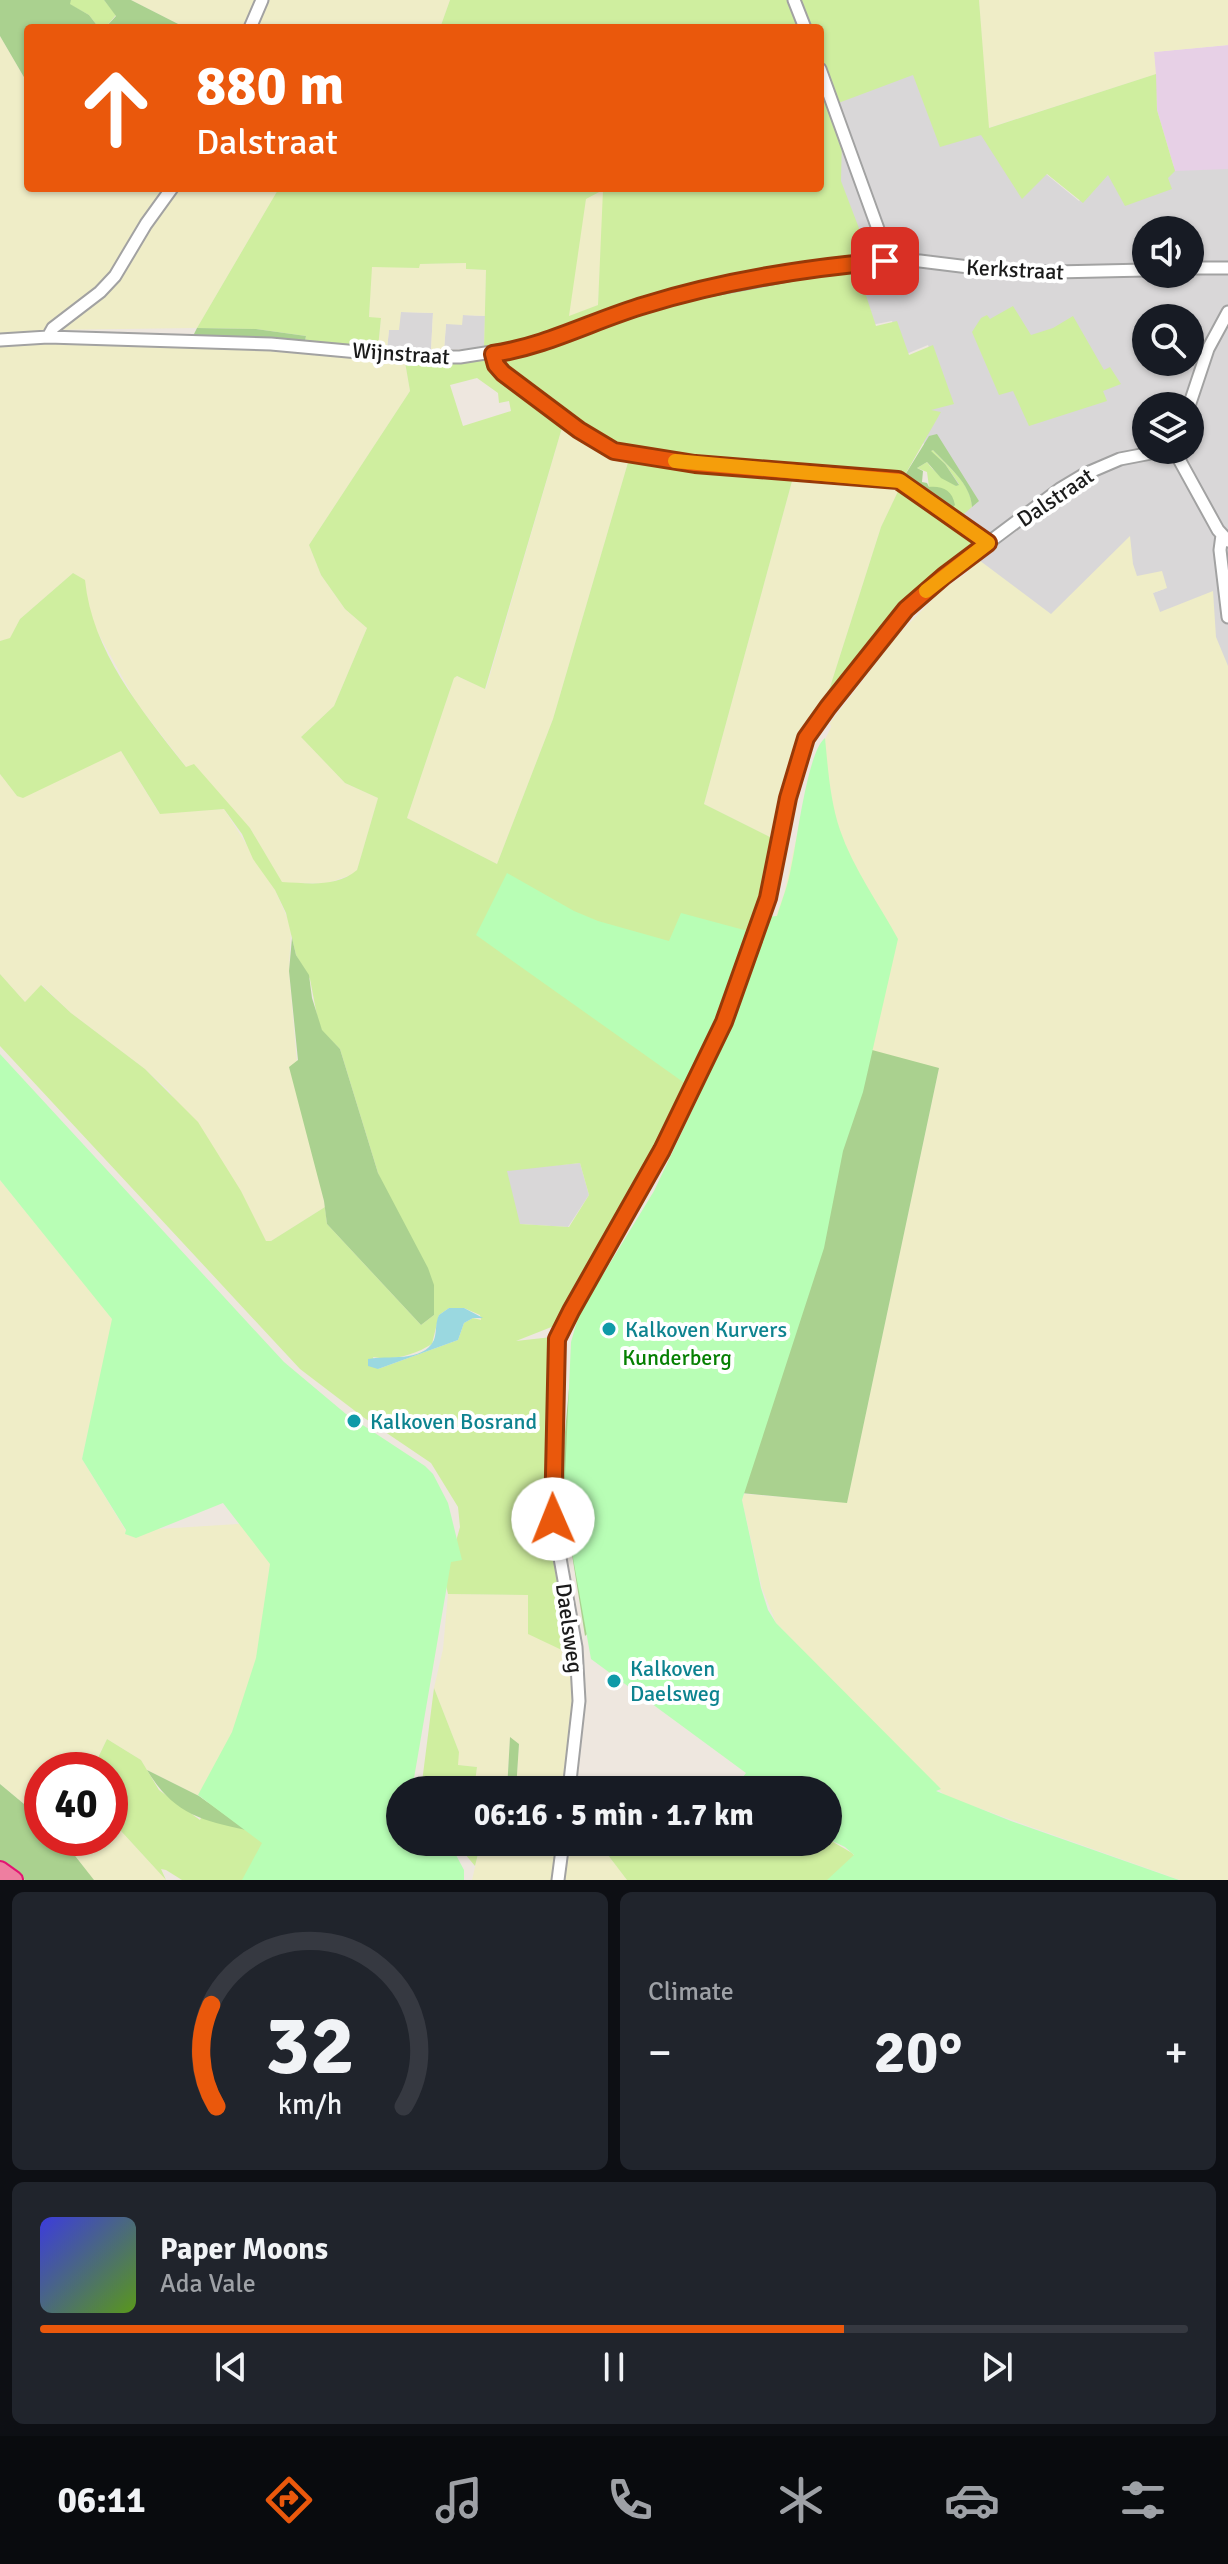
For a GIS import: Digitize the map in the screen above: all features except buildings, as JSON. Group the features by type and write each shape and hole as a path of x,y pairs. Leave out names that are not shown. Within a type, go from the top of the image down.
{"highway":[{"path":"0,1870 14,1880"}],"street":[{"path":"252,24 262,0"},
{"path":"794,0 803,24"},
{"path":"824,80 886,251 885,261"},
{"path":"48,337 53,328 100,292 115,276 169,192"},
{"name":"Kerkstraat","path":"885,261 1055,272 1132,270"},
{"name":"Wijnstraat","path":"0,340 48,337 271,344 424,357 493,354 543,342 642,305 682,295 819,269 885,261"},
{"path":"1204,268 1228,268"},
{"path":"1194,392 1208,349 1228,312"},
{"path":"493,354 496,365 503,373 579,430 614,451 695,464 898,480 988,543"},
{"name":"Dalstraat","path":"954,568 1085,474 1132,457"},
{"path":"1182,464 1225,538 1220,550 1228,617"},
{"name":"Daelsweg","path":"571,1776 579,1712 579,1684 553,1519 557,1339 662,1150 724,1022 768,898 788,798 806,738 906,609 954,568"},
{"path":"558,1880 561,1856"}],"shaded area":[{"path":"131,0 450,0 441,24 178,24"},
{"path":"979,0 1228,0 1228,45 1154,52 1156,74 988,128"},
{"path":"0,36 24,77 24,192 277,192 197,328 45,330 0,334"},
{"path":"1228,45 1228,169 1175,171 1157,110 1154,52"},
{"path":"921,65 985,124 1079,201 1110,171 1228,162 1228,675 1157,614 1150,594 1164,589 1159,572 1040,629 957,562 952,519 920,434 923,411 949,403 928,345 904,355 892,321 871,325 850,263 855,251 836,179 841,176 824,128 824,104"},
{"path":"604,192 598,305 568,317 586,198"},
{"path":"467,263 466,269 486,270 485,316 463,315 462,325 446,324 444,350 431,350 433,313 401,312 399,330 389,330 387,349 378,348 381,319 369,317 371,266 419,268 419,264"},
{"path":"401,312 433,313 431,350 387,349 389,330"},
{"path":"462,315 485,316 484,348 444,350 446,324"},
{"path":"32,342 267,349 405,362 410,391 309,545 321,575 345,609 367,628 334,706 301,737 345,783 378,798 357,870 353,874 328,883 282,883 250,828 187,768 136,702 97,631 87,605 84,580 73,573 20,619 10,639 0,641 0,344"},
{"path":"564,421 629,459 553,719 497,864 407,818 454,678 456,676 486,689"},
{"path":"794,474 901,485 881,527 823,709 805,737 778,841 704,804"},
{"path":"1130,536 1137,576 1162,571 1167,588 1153,593 1160,612 1213,591 1216,637 1228,666 1228,1880 1180,1880 945,1796 776,1623 762,1588 742,1500 744,1494 847,1502 939,1068 724,1052 784,894 812,766 831,727 830,723 897,636 942,590 967,573 975,557 1051,614"},
{"path":"117,750 121,751 159,813 224,809 275,890 291,926 289,971 297,1063 325,1207 271,1241 263,1237 169,1091 71,1013 42,985 25,1002 0,974 0,774 17,796"},
{"path":"580,1163 589,1195 568,1227 519,1224 506,1170"},
{"path":"0,1180 113,1319 82,1459 126,1531 254,1523 286,1566 289,1653 199,1796 147,1770 141,1760 107,1739 100,1752 24,1752 24,1804 0,1784"},
{"path":"448,1594 529,1595 572,1652 575,1726 570,1726 564,1776 517,1776 519,1744 510,1738 508,1776 476,1776 477,1767 457,1765 459,1752 434,1688 443,1649"},
{"path":"128,1839 166,1880 94,1880 75,1856 128,1856"},
{"path":"478,1856 555,1856 552,1880 472,1880"},
{"path":"567,1856 609,1856 627,1880 564,1880"}],"green space":[{"path":"0,0 71,0 70,4 89,15 96,24 24,24 24,77 0,36"},
{"path":"71,0 104,0 116,15 108,24 96,24 89,15 69,4"},
{"path":"104,0 131,0 178,24 109,24 116,16"},
{"path":"450,0 792,0 801,24 441,24"},
{"path":"796,0 979,0 989,128 1156,74 1157,110 1175,171 1168,178 1172,189 1125,206 1108,175 1083,203 1047,174 1022,199 981,135 940,147 913,75 833,105 824,76 824,24 805,24"},
{"path":"824,86 842,135 841,181 865,244 860,252 822,262 763,271 663,294 505,347 484,348 486,270 466,269 466,263 420,264 419,268 372,267 369,317 381,318 378,348 305,341 306,336 256,329 197,328 277,192 599,192 586,199 569,316 598,305 603,192 824,192"},
{"path":"856,265 876,326 897,321 909,355 933,345 954,404 931,410 941,412 902,480 634,453 607,443 506,372 501,360 505,356 669,304"},
{"path":"1013,306 1031,335 1053,328 1073,316 1104,370 1110,367 1121,384 1103,391 1107,401 1029,426 1013,391 999,395 972,332 981,318 987,315 990,319"},
{"path":"197,328 256,329 306,336 305,341 193,336"},
{"path":"485,359 505,379 564,421 485,689 457,676 454,678 407,818 497,864 553,719 629,459 794,474 704,804 778,841 759,917 711,1038 654,1158 608,1241 600,1272 583,1300 566,1306 554,1326 516,1341 552,1337 549,1514 572,1652 528,1634 528,1595 448,1594 445,1581 460,1527 458,1507 431,1463 300,1369 0,1046 0,974 25,1002 41,985 71,1013 145,1069 198,1122 241,1191 266,1241 271,1241 325,1207 327,1224 421,1325 434,1315 378,1173 340,1049 322,1031 318,1021 310,979 296,955 286,913 275,890 253,859 242,834 224,809 160,814 121,751 23,798 17,796 0,774 0,641 10,638 20,619 73,573 85,580 98,632 137,703 186,767 194,764 250,828 282,882 331,882 357,870 378,798 345,783 301,737 334,706 367,628 345,609 321,575 309,545 410,391 405,362 429,364","holes":["477,378 498,393 499,403 509,401 511,411 463,426 450,385","580,1163 589,1195 569,1227 520,1224 507,1171","449,1308 464,1308 480,1315 481,1320 473,1318 464,1323 458,1340 378,1369 373,1357 404,1356 432,1344 439,1315"]},
{"path":"937,434 979,501 972,507 963,483 933,450 959,485 941,478 927,462 917,468 923,471 922,482 929,487 943,488 952,496 955,505 949,512 902,480 929,436"},
{"path":"933,450 958,476 971,498 972,507 958,519 929,487 927,472 917,468 927,462 944,478 956,486 959,484 945,464 930,451"},
{"path":"901,485 978,537 979,544 940,574 823,709 881,527"},
{"name":"Kunderberg","path":"825,738 832,796 845,844 898,939 863,1092 843,1151 824,1248 742,1500 761,1588 776,1623 941,1789 936,1791 1179,1880 827,1880 854,1855 842,1846 842,1776 744,1776 746,1773 591,1659 573,1558 565,1477 571,1342 579,1314 654,1191 700,1094 476,935 507,873 574,911 669,941 681,913 759,934 766,917 777,916 790,874 808,779"},
{"path":"292,938 296,955 309,975 322,1030 340,1049 378,1173 434,1285 434,1315 421,1325 327,1224 324,1201 289,1067 298,1060 289,971"},
{"path":"846,1043 939,1068 847,1503 741,1493 585,1636 561,1475 569,1389 607,1271 644,1209"},
{"path":"0,1054 284,1362 346,1414 433,1474 448,1503 462,1560 451,1562 414,1776 386,1776 386,1856 456,1856 464,1870 464,1880 242,1880 262,1843 198,1795 232,1732 256,1658 270,1564 223,1503 136,1538 125,1534 126,1530 82,1459 112,1319 0,1180"},
{"path":"434,1688 459,1752 458,1765 477,1767 476,1776 423,1776"},
{"path":"242,1731 271,1880 182,1880 161,1869 166,1880 128,1839 128,1752 101,1752 107,1739 141,1760 159,1790 200,1820"},
{"path":"510,1737 519,1744 517,1776 508,1776"},
{"path":"147,1770 199,1796 246,1830 201,1818 177,1805"},
{"path":"0,1784 24,1804 24,1856 75,1856 94,1880 25,1880 0,1863"},
{"path":"842,1847 852,1853 876,1880 627,1880 609,1856 842,1856"},
{"path":"467,1856 478,1856 475,1866"}],"water":[{"path":"449,1308 464,1308 483,1318 473,1318 464,1323 458,1340 378,1369 368,1366 368,1359 404,1357 429,1347 434,1340 439,1315"}],"slow traffic":[{"path":"675,461 901,481 988,543 926,591"}],"place":[{"name":"Kalkoven Kurvers","path":"609,1329"},
{"name":"Kalkoven Bosrand","path":"354,1421"},
{"name":"Kalkoven Daelsweg","path":"614,1681"}],"route":[{"path":"553,1519 557,1339 662,1150 724,1022 768,898 788,798 806,738 906,609 988,543 898,480 695,464 614,451 579,430 503,373 496,365 493,354 543,342 642,305 682,295 793,273 885,261"}]}
